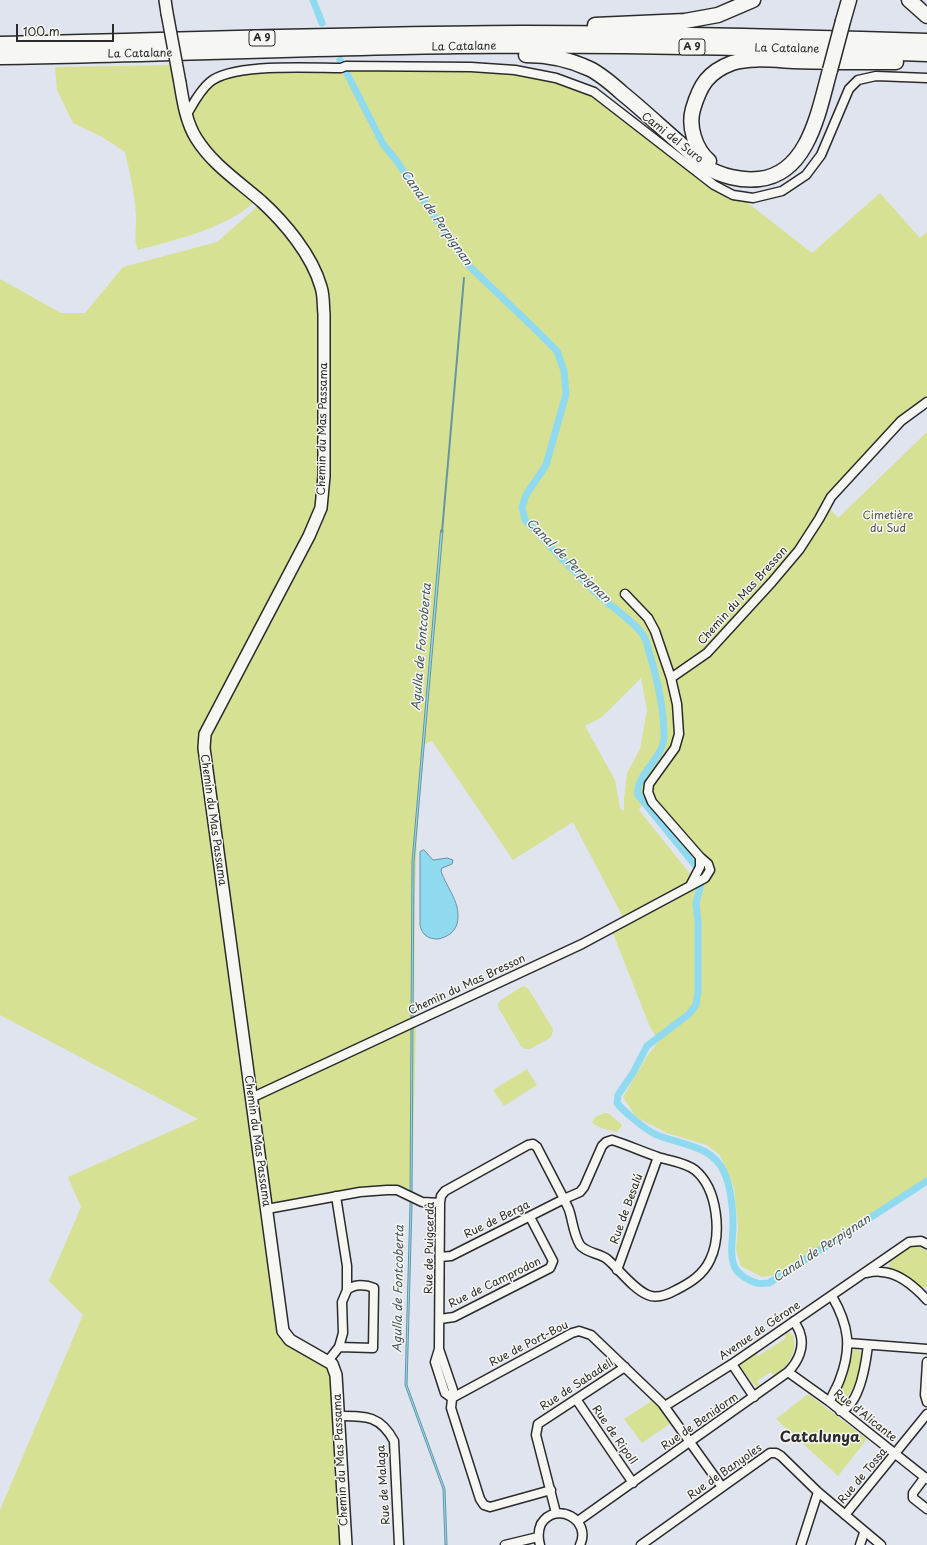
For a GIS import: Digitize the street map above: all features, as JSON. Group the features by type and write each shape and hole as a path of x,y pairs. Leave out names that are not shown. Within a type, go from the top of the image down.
{"highway":[{"path":"524,33 548,26 685,21 718,15 753,0"},
{"path":"457,46 481,54 534,55 557,58 572,62 591,70 630,99 706,167 724,175 741,179 764,178 777,174 792,163 802,152 818,113 849,0"},
{"path":"909,0 927,16"},
{"name":"La Catalane","path":"0,44 371,35 524,33 777,36 927,41"},
{"name":"La Catalane","path":"0,57 457,46 645,46 927,54"},
{"path":"724,175 706,159 696,143 692,129 692,113 698,92 708,78 717,71 734,62 755,60 858,63 927,61"}],"street":[{"name":"Chemin du Mas Passama","path":"165,0 180,83 187,114 195,137 216,164 262,202 294,236 316,270 322,289 324,314 324,476 321,508 309,536 205,734 204,748 283,1331 290,1340 332,1364 336,1376 346,1545"},
{"name":"Cami del Suro","path":"187,114 193,102 210,82 233,72 276,68 343,67 478,67 515,70 556,78 594,92 714,185 733,195 753,198 782,191 806,175 821,155 849,89 858,80 876,76 927,78"},
{"name":"Chemin du Mas Bresson","path":"251,1098 582,944 705,878 710,870 708,864 700,857 652,802 648,792 649,784 675,748 679,734 677,704 671,678 712,647 772,582 799,550 831,497 901,421 927,402"},
{"path":"625,594 648,618 655,631 671,678"},
{"name":"Rue de Berga","path":"440,1257 451,1256 580,1192 584,1187 602,1146 606,1142 612,1140 658,1157 685,1164 701,1176 709,1190 715,1209 716,1228 714,1248 710,1261 692,1282 664,1296 655,1297 642,1292 606,1258 586,1249 581,1245 574,1231 570,1212 564,1200"},
{"name":"Rue de Puigcerdà","path":"452,1398 445,1393 435,1362 439,1349 441,1196 445,1191 528,1145 533,1144 537,1147 564,1200"},
{"name":"Rue de Besalú","path":"618,1270 658,1157"},
{"path":"267,1208 360,1192 387,1190 398,1190 422,1202 440,1203"},
{"path":"328,1361 339,1347 343,1333 342,1302 347,1290 347,1266 336,1196"},
{"name":"Rue de Camprodon","path":"440,1319 454,1317 550,1268 553,1261 530,1216"},
{"name":"Avenue de Gérone","path":"665,1406 732,1364 909,1242 921,1241 927,1244"},
{"path":"865,1273 883,1272 898,1277 914,1287 927,1300"},
{"path":"339,1347 373,1348 374,1288 360,1285 351,1286 347,1290"},
{"path":"830,1402 846,1359 848,1343 844,1321 832,1296"},
{"name":"Rue de Benidorm","path":"578,1522 794,1367 799,1357 801,1345 800,1334 794,1321"},
{"name":"Rue de Port-Bou","path":"452,1398 572,1333 579,1331 591,1335 665,1406 722,1487"},
{"path":"848,1343 927,1349"},
{"path":"840,1411 850,1406 858,1390 864,1374 868,1345"},
{"path":"927,1362 925,1396 927,1402"},
{"path":"732,1364 754,1397"},
{"name":"Rue de Sabadell","path":"556,1513 536,1435 536,1428 542,1420 625,1367"},
{"name":"Rue d'Alicante","path":"788,1372 830,1402 926,1478"},
{"path":"452,1398 451,1408 480,1499 484,1505 490,1507 551,1490"},
{"name":"Rue de Ripoll","path":"576,1399 633,1483"},
{"name":"Rue de Tossa","path":"881,1545 845,1515 927,1414"},
{"name":"Rue de Malaga","path":"338,1416 370,1418 382,1424 394,1441 399,1545"},
{"name":"Rue de Banyoles","path":"641,1545 770,1453 776,1453 780,1456 845,1515"},
{"path":"926,1478 913,1493 913,1498 927,1509"},
{"path":"800,1545 818,1492"},
{"path":"505,1545 539,1541 540,1526 543,1521 552,1514 556,1513 568,1514 578,1522 582,1528 583,1535 580,1545"},
{"path":"860,1545 864,1532"}],"green space":[{"path":"173,65 192,139 255,201 230,219 216,226 138,250 136,242 135,200 125,152 102,137 73,123 57,90 55,67"},
{"path":"276,70 471,70 514,73 555,81 592,94 713,188 744,200 812,253 880,193 920,238 927,232 927,398 899,419 839,484 797,548 705,651 668,677 674,705 676,734 672,747 646,783 647,797 639,810 691,875 688,881 623,917 573,822 513,860 432,741 423,745 415,893 414,1016 254,1092 207,748 209,735 324,508 319,269 219,162 198,136 190,113 206,90 212,84 223,79 238,75","holes":["641,678 647,710 640,749 627,773 624,811 620,808 615,780 585,726 602,717"]},
{"path":"259,205 294,244 308,265 319,290 320,476 317,507 306,535 202,732 280,1332 325,1364 331,1371 343,1545 0,1545 0,1510 83,1315 49,1281 81,1207 68,1177 198,1119 0,1015 0,279 61,313 85,313 123,267 217,242"},
{"name":"Cimetière du Sud","path":"927,432 927,1177 779,1274 762,1277 741,1266 736,1250 738,1227 734,1188 720,1155 707,1145 667,1133 636,1117 623,1097 647,1056 659,1041 650,1027 612,931 705,884 712,875 714,865 655,800 650,792 652,785 678,750 674,679 709,655 829,508 838,518"},
{"path":"523,986 528,988 553,1029 550,1038 530,1049 525,1049 521,1046 499,1009 498,1004 501,1000"},
{"path":"416,1026 412,1189 398,1187 270,1205 255,1100"},
{"path":"527,1069 537,1085 504,1106 493,1090"},
{"path":"608,1113 621,1124 622,1126 617,1132 601,1128 592,1123 595,1117"},
{"path":"915,1245 927,1251 927,1287 921,1288 906,1277 890,1270 890,1261 897,1254 906,1248"},
{"path":"788,1332 793,1335 794,1342 791,1358 784,1368 774,1376 771,1372 757,1381 760,1386 755,1386 741,1368 740,1363 756,1352 758,1356 786,1338 784,1333"},
{"path":"856,1349 861,1352 861,1365 857,1379 847,1398 843,1403 839,1404 836,1398 848,1373 853,1351"},
{"path":"808,1394 867,1439 838,1476 776,1419"},
{"path":"653,1400 671,1423 642,1443 624,1419"}],"water":[{"path":"441,530 443,530 414,862 413,1022 411,1023 412,862"},
{"path":"424,850 433,860 447,858 453,860 452,864 442,868 441,871 456,903 458,916 457,924 450,934 438,939 426,936 420,925 420,852"},
{"path":"413,1023 412,1205 407,1385 445,1489 447,1545 445,1545 443,1489 405,1385 410,1205 411,1025"}],"waterway":[{"name":"Canal de Perpignan","path":"313,0 322,23"},
{"name":"Canal de Perpignan","path":"340,60 383,144 396,160 467,264 557,351 564,371 566,394 546,465 526,495 522,507 525,520 604,600 637,628 645,639 660,693 664,736 660,752 641,780 638,787 638,795 695,865"},
{"name":"Agulla de Fontcoberta","path":"442,532 464,278"},
{"name":"Canal de Perpignan","path":"701,884 696,903 698,921 698,992 696,1005 689,1014 647,1046 633,1073 618,1095 617,1103 636,1121 653,1133 704,1151 719,1163 724,1172 731,1198 733,1218 732,1258 737,1271 744,1277 754,1282 769,1283 927,1181"}],"district":[{"name":"Catalunya","path":"820,1438"}]}
